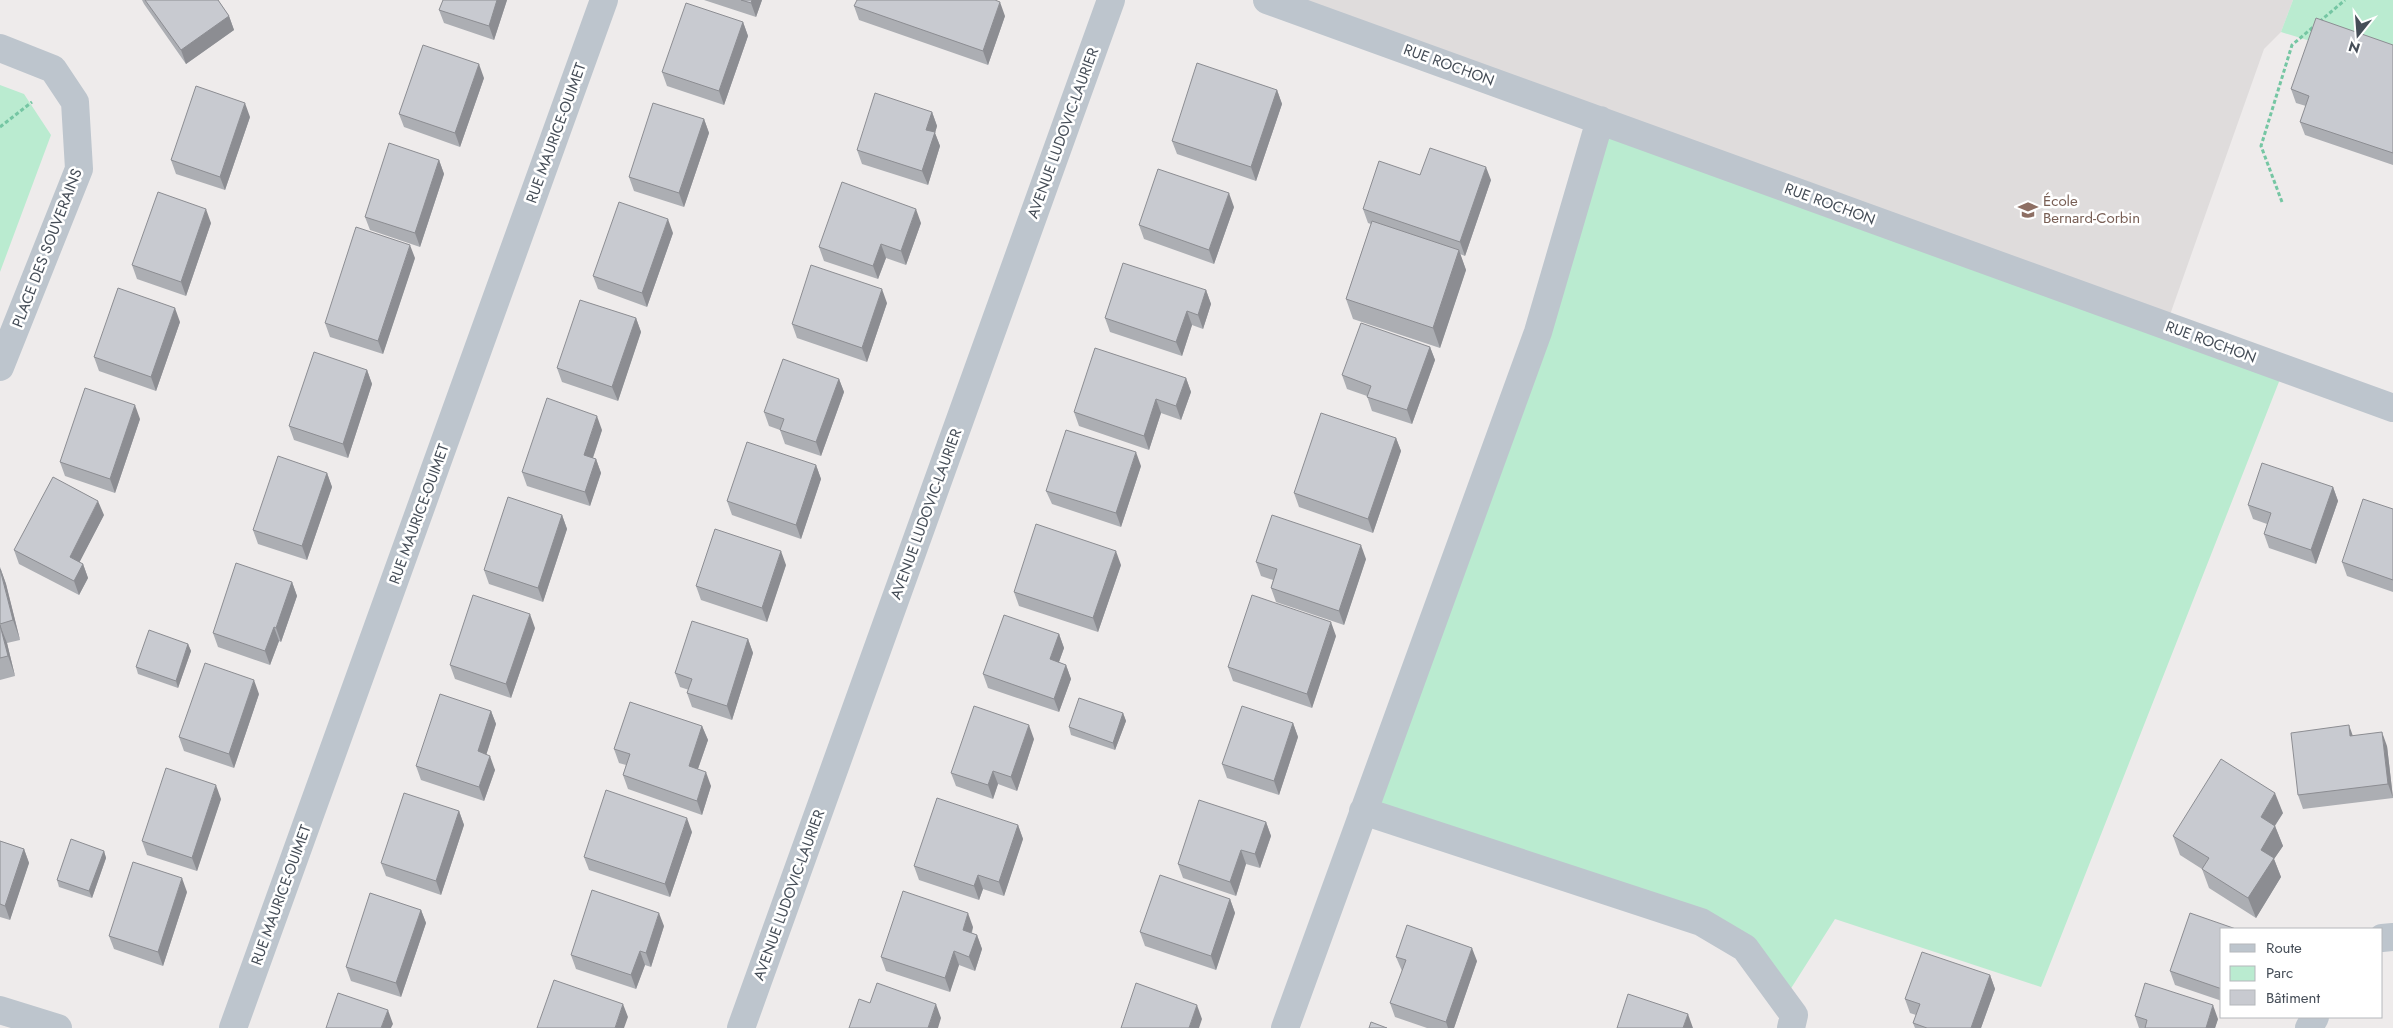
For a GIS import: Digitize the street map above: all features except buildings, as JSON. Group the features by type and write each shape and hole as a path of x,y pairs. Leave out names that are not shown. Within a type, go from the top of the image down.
{"street":[{"name":"RUE MAURICE-OUIMET","path":"233,1028 604,0"},
{"name":"AVENUE LUDOVIC-LAURIER","path":"741,1028 1111,0"},
{"name":"RUE ROCHON","path":"1267,0 2393,408"},
{"name":"PLACE DES SOUVERAINS","path":"0,48 53,69 75,102 79,169 0,367"},
{"path":"1285,1028 1538,332 1600,120"},
{"path":"1363,811 1701,922 1744,948 1794,1016 1791,1028"},
{"path":"0,1010 58,1028"}],"path":[{"path":"2282,202 2261,146 2292,45 2345,0"}],"shaded area":[{"name":"École Bernard-Corbin","path":"1267,0 2293,0 2281,32 2264,49 2166,326"}],"green space":[{"path":"2293,0 2393,0 2393,57 2317,43 2281,32"},
{"path":"0,85 24,94 51,135 0,272"},
{"path":"1608,121 2284,369 2041,987 1835,919 1783,1001 1747,953 1372,812"}],"place":[{"name":"École Bernard-Corbin","path":"2028,210"}]}
